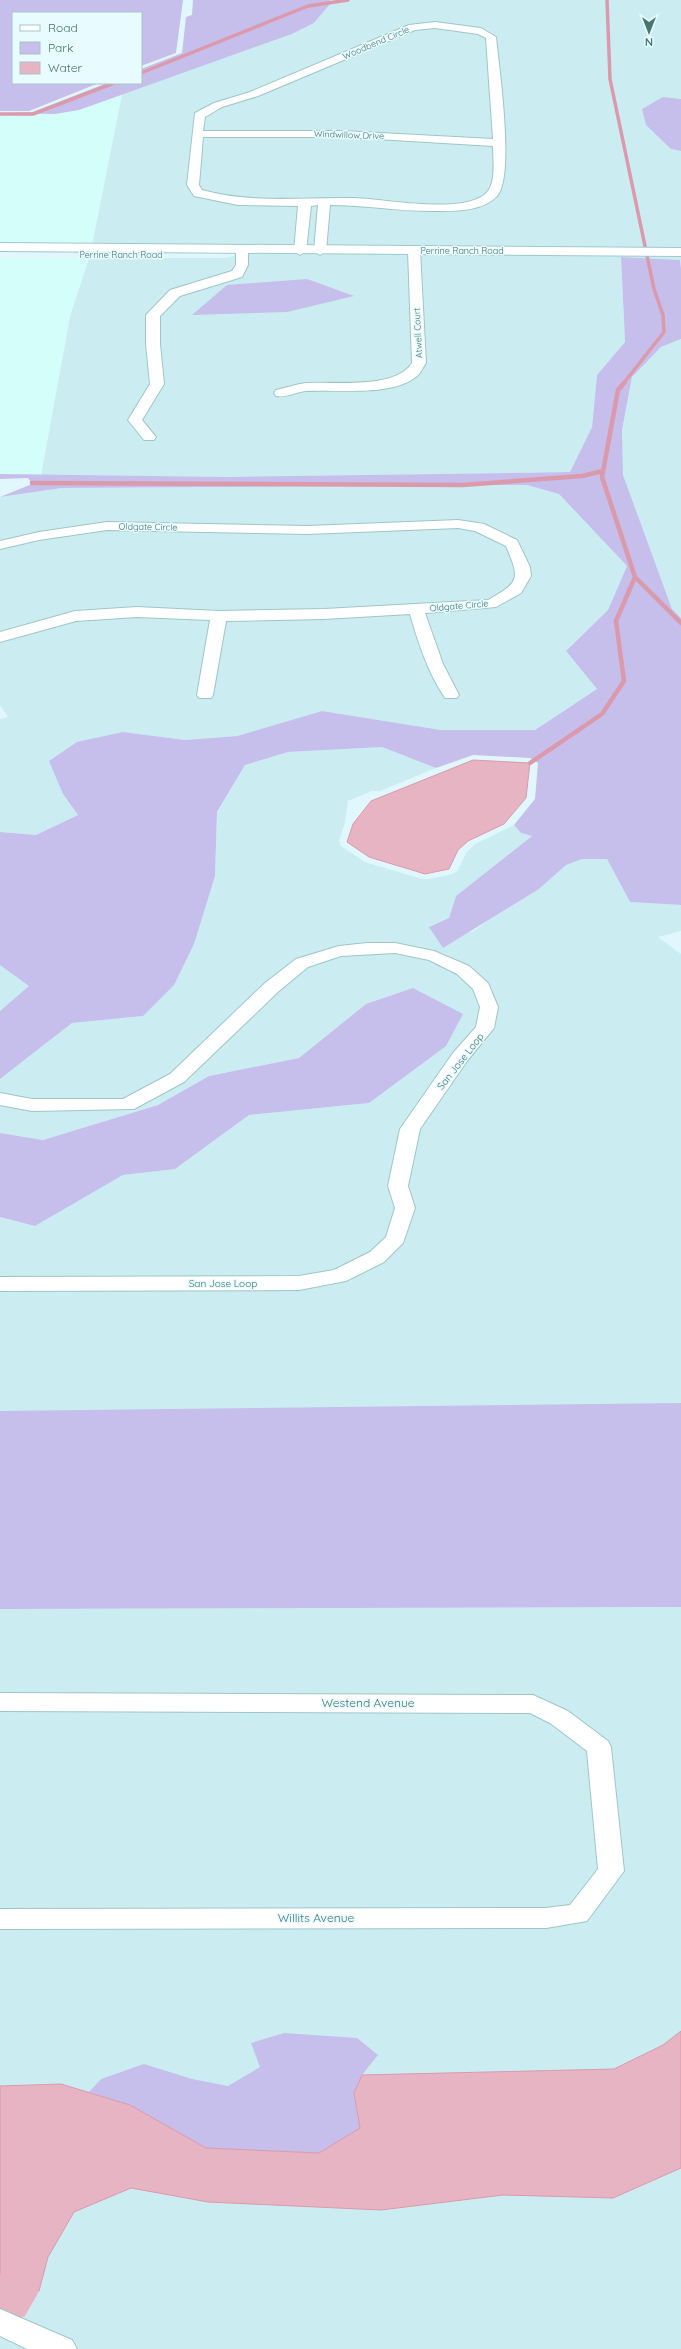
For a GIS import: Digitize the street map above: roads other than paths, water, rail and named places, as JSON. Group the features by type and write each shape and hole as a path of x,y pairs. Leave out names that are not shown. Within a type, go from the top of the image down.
{"street":[{"name":"Woodbend Circle","path":"435,25 481,30 490,37 498,142 499,169 496,190 485,201 468,206 442,208 359,202 218,200 198,193 193,185 199,134 199,115 218,105 254,94 413,27 435,25"},
{"name":"Windwillow Drive","path":"199,134 343,134 498,142"},
{"path":"300,251 305,202"},
{"path":"320,251 324,202"},
{"name":"Perrine Ranch Road","path":"0,247 227,247 242,250 300,251 681,252"},
{"path":"149,437 135,420 157,384 153,344 153,315 175,293 237,274 242,265 242,250"},
{"name":"Perrine Ranch Road","path":"0,255 225,255 242,250"},
{"name":"Atwell Court","path":"281,393 306,387 378,384 406,377 417,370 419,362 414,251"},
{"name":"Oldgate Circle","path":"0,545 39,536 107,526 308,530 458,524 479,527 512,543 522,567 523,576 516,590 491,604 324,614 219,616 137,612 75,616 0,637"},
{"path":"416,609 426,641 441,678 451,695"},
{"path":"205,695 219,616"},
{"name":"San Jose Loop","path":"0,1099 32,1105 128,1105 177,1078 272,987 302,963 339,951 367,948 395,948 434,956 463,970 481,987 489,1008 485,1028 460,1057 410,1129 398,1186 405,1208 396,1238 377,1257 339,1276 299,1283 0,1284"},
{"name":"Westend Avenue","path":"0,1702 532,1704 559,1717 599,1747 611,1871"},
{"name":"Willits Avenue","path":"0,1920 546,1918 578,1914 611,1871"},
{"path":"0,2322 44,2343 62,2349"}],"water":[{"path":"473,760 530,763 526,798 504,824 468,841 458,850 449,869 425,874 369,857 347,842 353,824 371,801"},
{"path":"681,2031 681,2168 613,2198 503,2195 381,2210 208,2202 131,2188 74,2212 48,2257 39,2291 12,2293 0,2281 0,2086 61,2084 130,2105 206,2148 319,2153 360,2128 354,2093 362,2075 614,2069 663,2045"}],"waterway":[{"path":"142,73 308,6 348,0"},
{"path":"607,0 610,79 654,289 663,315 664,332 623,384"},
{"path":"0,114 33,114 111,84"},
{"path":"624,383 618,390 602,477 635,577"},
{"path":"32,483 463,485 582,476 603,471"},
{"path":"530,763 602,714 624,681 616,621 635,577"},
{"path":"635,577 681,623"},
{"path":"7,2300 12,2293"}]}
